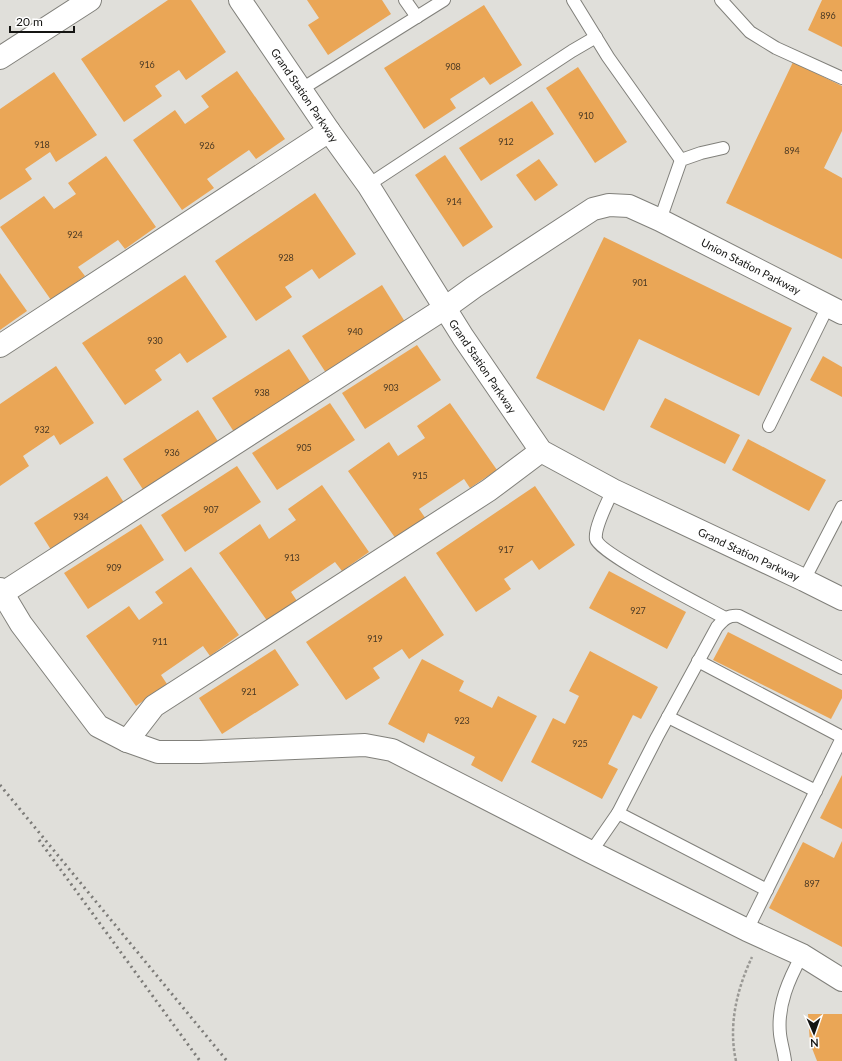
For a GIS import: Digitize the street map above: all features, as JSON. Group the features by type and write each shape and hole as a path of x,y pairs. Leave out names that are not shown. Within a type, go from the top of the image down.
{"street":[{"path":"0,58 90,0"},
{"name":"Grand Station Parkway","path":"240,0 300,90 368,185 463,337 541,451 613,490 842,599"},
{"path":"0,346 329,131"},
{"name":"Union Station Parkway","path":"1,591 445,308 474,287 593,209 609,205 629,206 660,220 835,309"},
{"path":"128,741 154,706 489,490 541,451"},
{"path":"1,591 21,624 98,726 128,741 158,752 200,752 365,745 392,750 591,852 754,933 802,955 842,980"}],"lane":[{"path":"405,0 416,17"},
{"path":"300,90 444,0"},
{"path":"573,0 613,63 681,160"},
{"path":"721,0 750,32 776,48 842,78"},
{"path":"368,185 572,51 596,37"},
{"path":"681,160 722,148"},
{"path":"660,220 681,160"},
{"path":"769,426 835,309"},
{"path":"613,490 595,534 596,541 628,564 725,618"},
{"path":"804,580 842,507"},
{"path":"591,852 618,813 698,661 717,627 725,618 731,615 739,616 842,668"},
{"path":"698,661 842,737 767,890 754,933"},
{"path":"668,717 816,791"},
{"path":"618,813 767,890"},
{"path":"785,1061 780,1033 782,1005 787,983 802,955"}],"path":[{"path":"736,1061 734,1052 733,1024 736,1005 754,933"}],"building":[{"path":"168,0 191,0 226,52 186,80 179,70 155,86 162,96 124,122 81,59"},
{"path":"307,0 382,0 391,14 328,55 308,25 319,18"},
{"path":"822,0 842,0 842,47 808,30"},
{"path":"484,5 522,65 490,85 484,77 450,99 456,108 424,129 384,68"},
{"path":"793,62 842,86 842,131 824,168 842,178 842,259 726,203"},
{"path":"578,67 627,142 595,163 546,88"},
{"path":"237,71 285,139 256,159 249,150 207,179 214,188 182,210 133,140 175,110 185,124 209,107 201,96"},
{"path":"54,72 97,135 56,162 50,152 25,169 32,179 0,200 0,109"},
{"path":"532,101 554,134 481,181 459,148"},
{"path":"445,155 493,227 463,247 415,175"},
{"path":"106,156 156,227 125,249 118,240 78,267 85,276 51,300 0,227 44,196 54,209 76,194 68,183"},
{"path":"539,159 558,185 535,201 516,175"},
{"path":"315,193 356,254 319,279 312,269 285,287 292,297 256,321 215,261"},
{"path":"604,237 792,328 759,396 639,339 604,411 536,378"},
{"path":"0,273 27,311 0,330"},
{"path":"185,275 227,337 187,363 180,353 155,370 162,380 125,405 82,343"},
{"path":"382,285 407,325 328,376 302,336"},
{"path":"417,345 441,380 365,429 342,393"},
{"path":"289,349 313,386 236,435 212,398"},
{"path":"823,356 842,367 842,397 810,380"},
{"path":"56,366 94,423 60,445 54,435 23,456 29,466 0,486 0,404"},
{"path":"665,398 740,435 725,464 650,427"},
{"path":"330,403 355,440 277,490 252,453"},
{"path":"450,403 497,470 470,488 464,479 419,509 426,519 396,539 348,471 389,442 398,456 425,438 417,426"},
{"path":"198,410 221,446 146,494 123,459"},
{"path":"748,439 826,480 809,511 732,470"},
{"path":"237,466 261,502 185,552 161,515"},
{"path":"107,476 128,509 55,556 34,523"},
{"path":"322,485 369,552 342,571 335,562 291,592 297,601 268,622 219,553 260,524 269,539 296,520 288,509"},
{"path":"535,486 575,545 539,570 532,560 504,579 511,589 476,612 436,553"},
{"path":"141,524 164,560 88,609 64,573"},
{"path":"191,567 239,635 210,656 203,646 161,675 167,684 136,706 86,636 129,606 139,620 163,603 155,592"},
{"path":"609,571 686,612 667,649 589,608"},
{"path":"405,576 444,635 409,659 402,649 373,668 380,678 346,700 306,642"},
{"path":"728,632 842,690 842,698 831,719 713,660"},
{"path":"275,649 299,685 222,734 199,698"},
{"path":"590,651 658,687 641,719 633,715 608,764 618,769 602,799 531,762 553,718 565,724 579,696 569,691"},
{"path":"422,659 464,681 459,691 492,708 498,696 537,716 502,782 471,765 475,757 428,733 424,743 388,724"},
{"path":"842,775 842,829 820,818"},
{"path":"842,841 842,947 769,908 803,842 834,858"},
{"path":"808,1014 842,1014 842,1061 817,1061 810,1043"}],"railway":[{"path":"0,785 227,1061"},
{"path":"39,840 200,1061"}]}
